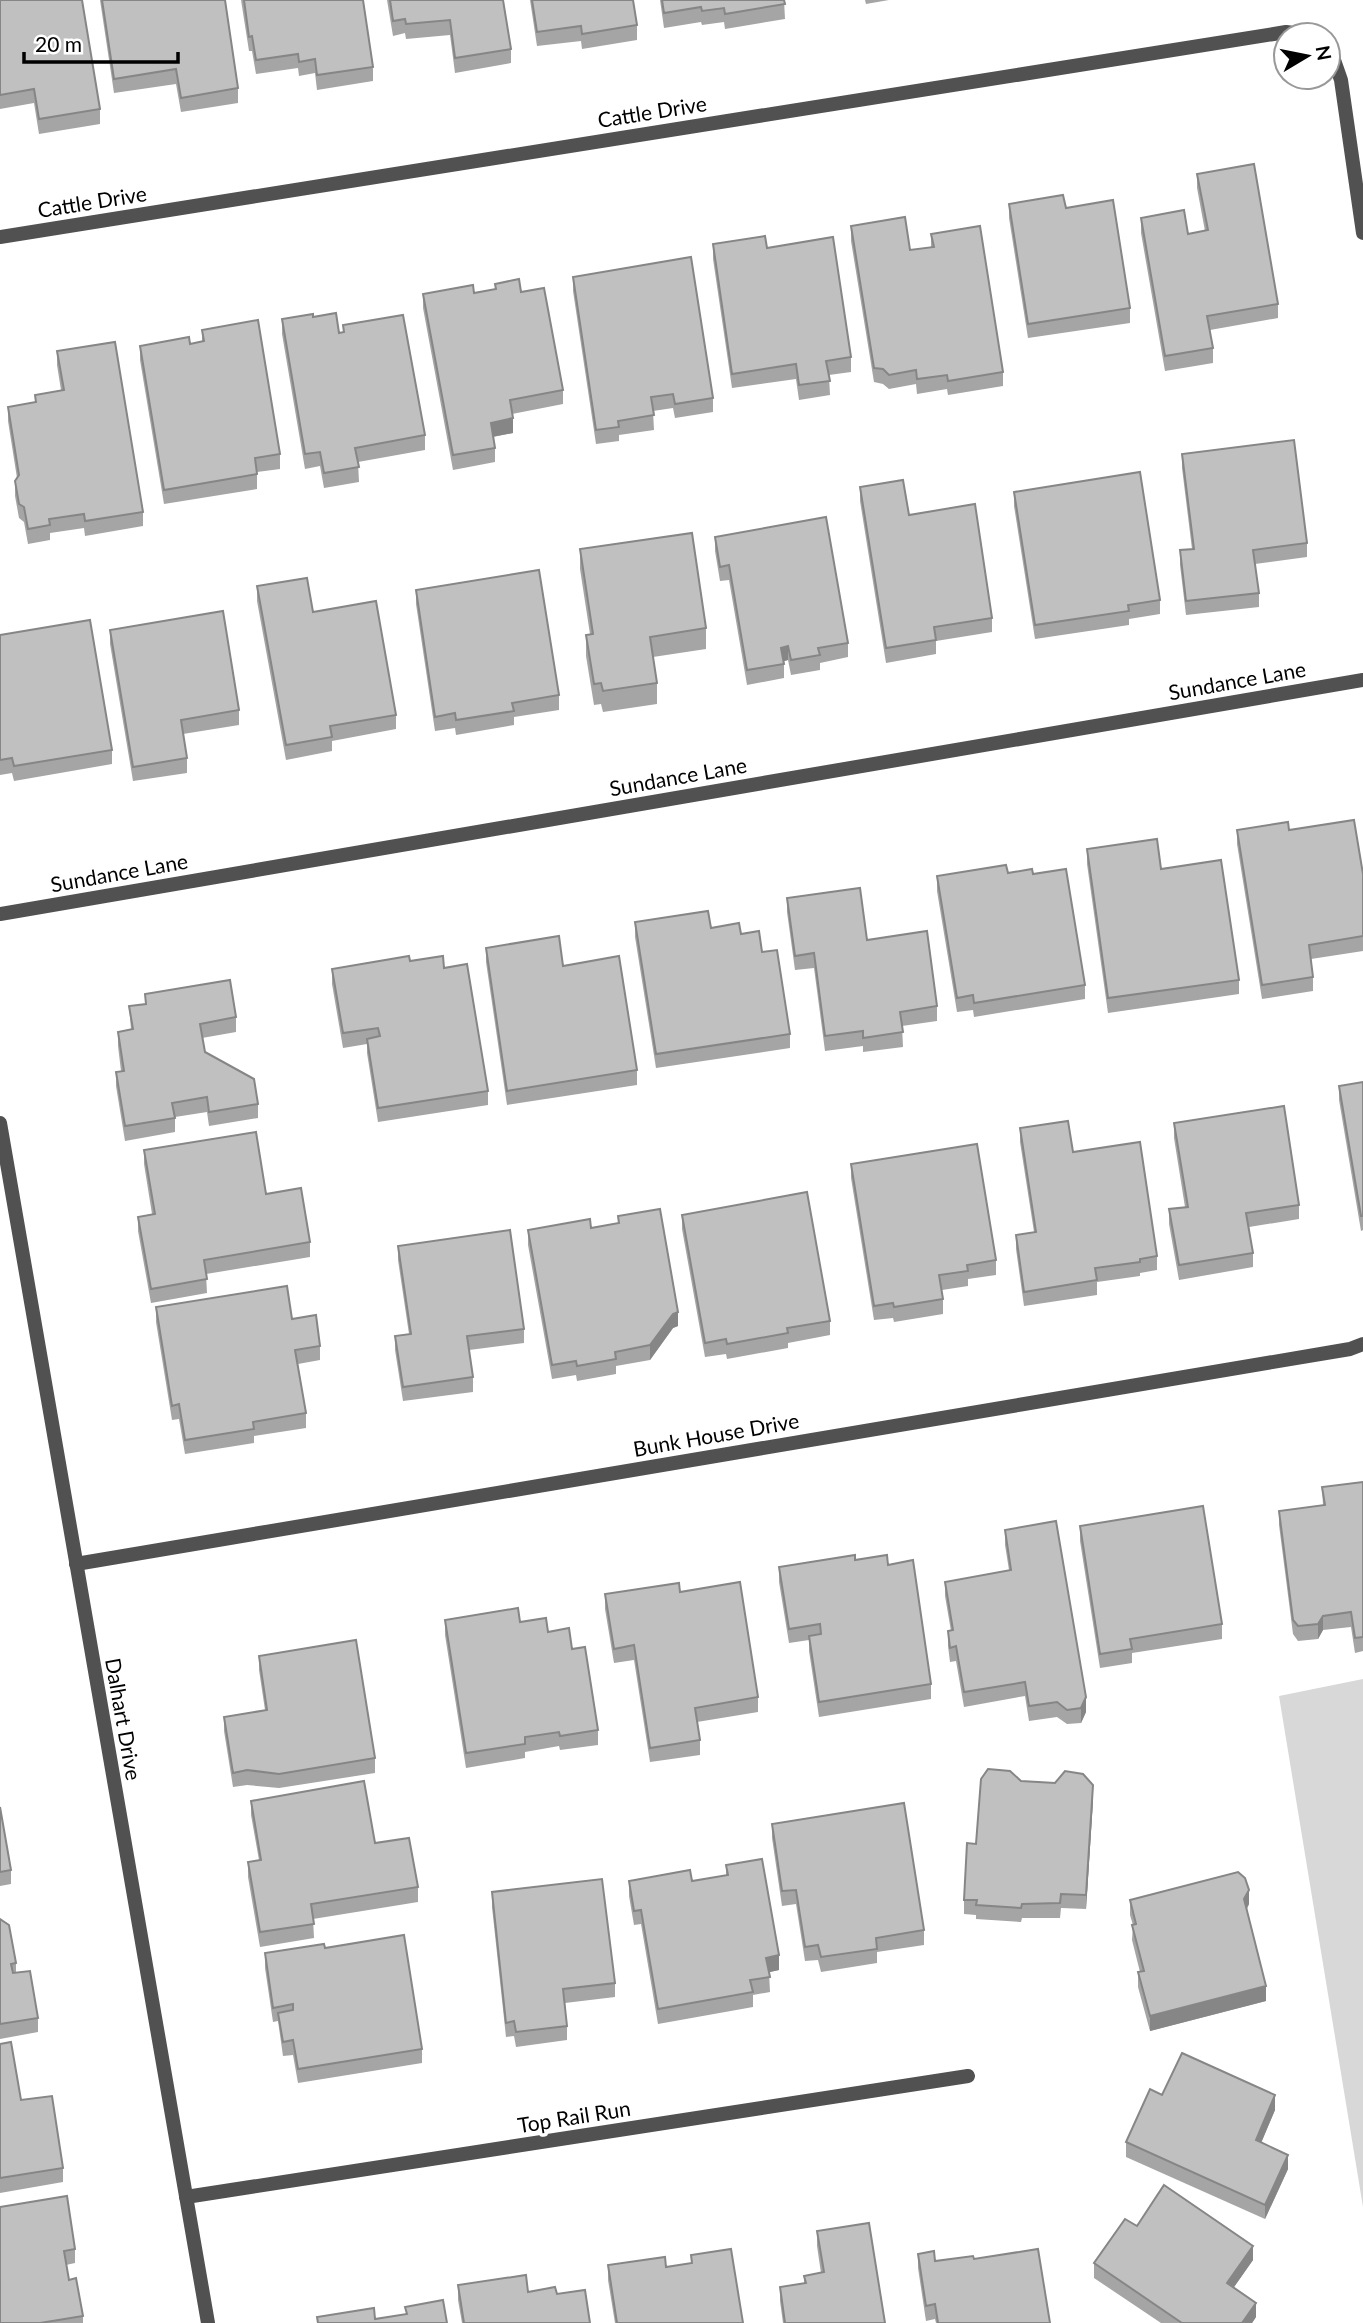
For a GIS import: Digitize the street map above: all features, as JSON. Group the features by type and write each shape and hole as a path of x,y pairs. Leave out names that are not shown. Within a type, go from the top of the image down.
{"street":[{"name":"Cattle Drive","path":"0,237 1272,34"},
{"path":"1342,87 1363,233"},
{"name":"Sundance Lane","path":"0,914 1363,680"},
{"name":"Dalhart Drive","path":"0,1123 208,2323"},
{"name":"Bunk House Drive","path":"76,1564 1350,1349 1363,1344"},
{"name":"Top Rail Run","path":"186,2197 968,2076"}],"shaded area":[{"path":"1363,1679 1363,2207 1279,1696"}],"building":[{"path":"0,0 82,0 100,109 39,119 34,89 0,95"},
{"path":"102,0 225,0 238,88 181,98 176,69 114,79"},
{"path":"244,0 363,0 373,67 317,75 315,59 299,62 298,54 256,60 252,36 249,37"},
{"path":"390,0 503,0 511,49 455,58 450,20 406,24 405,19 393,21"},
{"path":"532,0 633,0 637,25 582,34 581,26 537,32"},
{"path":"662,0 784,0 785,4 725,14 724,8 702,11 701,7 664,13"},
{"path":"1254,164 1278,304 1207,316 1213,348 1165,356 1141,218 1184,210 1188,234 1208,230 1197,174"},
{"path":"1063,195 1066,208 1113,200 1130,308 1028,324 1009,204"},
{"path":"905,217 910,250 934,247 931,234 980,226 1003,372 948,381 947,375 917,379 916,370 889,375 883,369 874,368 851,226"},
{"path":"765,236 767,248 833,237 851,357 826,361 830,381 799,385 796,364 732,374 713,244"},
{"path":"691,257 713,398 675,404 673,394 651,397 654,415 618,421 619,427 596,430 573,277"},
{"path":"519,279 521,292 544,288 563,390 510,400 513,418 491,423 495,448 453,455 423,294 473,285 474,293 496,289 495,284"},
{"path":"336,313 339,333 344,332 343,325 403,315 425,435 355,448 359,467 324,473 320,452 305,454 282,319"},
{"path":"258,320 280,454 255,458 257,474 164,490 140,346 189,337 190,344 204,341 202,330"},
{"path":"115,342 143,512 85,521 84,514 49,519 50,525 28,529 24,507 19,504 15,481 19,475 8,407 36,402 35,395 64,390 57,351"},
{"path":"1294,440 1307,543 1253,550 1259,593 1186,601 1180,550 1194,549 1182,454"},
{"path":"1140,472 1160,600 1128,605 1129,611 1035,625 1014,492"},
{"path":"903,480 909,515 975,504 992,618 934,627 936,640 886,648 860,487"},
{"path":"826,517 848,643 818,648 820,655 791,660 788,646 781,648 784,664 747,670 729,565 720,567 715,537"},
{"path":"692,533 706,628 650,637 657,683 603,691 601,683 594,684 586,635 593,634 580,549"},
{"path":"539,570 559,695 512,703 514,711 456,720 455,713 435,717 416,590"},
{"path":"307,578 313,612 376,601 396,715 330,726 332,737 286,745 257,586"},
{"path":"223,611 239,710 181,720 187,758 133,767 110,630"},
{"path":"90,620 112,750 14,766 12,758 0,760 0,635"},
{"path":"1354,820 1363,874 1363,936 1309,945 1313,977 1262,985 1237,830 1288,822 1289,830"},
{"path":"1157,839 1161,869 1221,860 1239,980 1108,998 1087,849"},
{"path":"1006,865 1008,873 1032,869 1033,874 1066,869 1085,985 974,1003 973,995 957,998 937,876"},
{"path":"860,888 867,940 927,931 937,1006 900,1012 903,1032 863,1038 863,1031 825,1036 814,953 795,956 787,898"},
{"path":"708,911 711,928 739,923 741,934 759,931 762,952 777,950 790,1034 656,1054 635,922"},
{"path":"559,936 563,966 619,956 637,1070 507,1091 486,948"},
{"path":"409,956 410,961 443,956 444,968 467,964 488,1091 378,1108 367,1039 380,1036 378,1028 343,1033 332,969"},
{"path":"230,980 236,1017 200,1024 205,1052 254,1079 258,1104 209,1112 207,1097 172,1103 175,1118 125,1126 116,1072 124,1071 118,1032 133,1029 129,1006 146,1004 145,994"},
{"path":"1363,1082 1363,1216 1361,1216 1339,1086"},
{"path":"1284,1106 1299,1205 1246,1213 1253,1253 1179,1265 1169,1209 1188,1207 1174,1123"},
{"path":"1068,1121 1073,1152 1140,1142 1157,1256 1140,1259 1140,1262 1095,1268 1097,1280 1024,1292 1016,1235 1036,1232 1020,1128"},
{"path":"256,1132 266,1194 301,1188 310,1242 204,1260 207,1279 151,1289 138,1217 155,1214 144,1150"},
{"path":"977,1144 996,1260 967,1265 968,1271 939,1275 943,1299 894,1307 893,1303 874,1306 851,1164"},
{"path":"807,1192 830,1321 787,1328 788,1333 727,1344 726,1339 705,1343 682,1215"},
{"path":"660,1209 678,1312 673,1314 650,1345 615,1352 616,1359 577,1366 576,1361 552,1365 528,1230 590,1219 591,1228 619,1223 618,1216"},
{"path":"510,1230 524,1329 467,1336 473,1377 403,1387 395,1336 411,1334 398,1246"},
{"path":"287,1286 292,1319 316,1315 320,1346 295,1350 306,1413 253,1422 254,1429 185,1440 179,1404 172,1406 156,1307"},
{"path":"1363,1482 1363,1637 1355,1638 1351,1612 1323,1616 1318,1624 1298,1626 1293,1620 1279,1511 1325,1505 1322,1487"},
{"path":"1203,1506 1222,1624 1130,1639 1132,1649 1100,1654 1080,1526"},
{"path":"1056,1521 1086,1697 1081,1708 1067,1710 1057,1702 1029,1706 1025,1682 964,1692 956,1646 950,1648 948,1631 953,1630 945,1582 1011,1570 1005,1530"},
{"path":"855,1555 855,1560 887,1555 888,1565 913,1560 931,1684 819,1702 809,1636 821,1634 820,1624 789,1629 779,1567"},
{"path":"740,1582 758,1697 695,1708 700,1740 650,1748 634,1645 614,1649 605,1594 679,1583 680,1592"},
{"path":"518,1608 520,1622 546,1618 548,1632 569,1628 572,1649 585,1647 598,1730 560,1736 559,1732 525,1737 525,1744 466,1753 445,1620"},
{"path":"356,1640 375,1758 279,1774 247,1770 233,1773 224,1717 267,1710 259,1656"},
{"path":"988,1769 1010,1771 1021,1781 1055,1783 1065,1771 1083,1774 1093,1785 1086,1895 1061,1894 1060,1903 1022,1904 1021,1908 976,1905 977,1900 964,1900 967,1843 976,1844 981,1779"},
{"path":"364,1781 375,1843 409,1838 418,1887 311,1904 314,1924 260,1932 248,1862 261,1860 251,1801"},
{"path":"904,1803 924,1930 876,1938 877,1949 821,1957 818,1945 805,1947 796,1890 782,1891 772,1824"},
{"path":"0,1807 11,1870 0,1872"},
{"path":"762,1859 779,1955 766,1958 770,1977 750,1980 753,1992 658,2009 641,1910 634,1911 629,1881 690,1870 692,1881 728,1875 726,1865"},
{"path":"1238,1872 1245,1878 1249,1890 1244,1899 1266,1986 1150,2016 1138,1972 1144,1971 1132,1925 1136,1924 1130,1900"},
{"path":"602,1879 615,1983 563,1989 567,2026 516,2032 514,2021 506,2023 492,1892"},
{"path":"0,1919 9,1925 16,1963 11,1964 13,1973 30,1971 38,2018 0,2024"},
{"path":"404,1935 422,2049 298,2069 293,2040 283,2042 278,2013 293,2010 293,2004 273,2008 265,1953 324,1944 325,1948"},
{"path":"11,2042 21,2100 52,2096 63,2168 0,2178 0,2044"},
{"path":"1182,2053 1275,2095 1256,2140 1288,2155 1265,2205 1126,2142 1150,2089 1162,2095"},
{"path":"1164,2185 1253,2246 1227,2283 1256,2303 1242,2323 1182,2323 1094,2263 1125,2219 1137,2226"},
{"path":"67,2196 75,2249 64,2251 69,2280 76,2278 83,2316 40,2323 0,2323 0,2207"},
{"path":"869,2223 885,2323 785,2323 780,2287 806,2283 804,2276 824,2272 817,2231"},
{"path":"731,2249 743,2323 617,2323 608,2265 665,2257 666,2267 692,2263 691,2255"},
{"path":"1038,2249 1050,2323 938,2323 935,2304 926,2306 918,2254 934,2251 935,2261 973,2256 974,2259"},
{"path":"526,2275 528,2292 555,2287 557,2294 585,2290 590,2323 464,2323 458,2285"},
{"path":"443,2300 447,2323 318,2323 317,2317 374,2308 375,2319 407,2314 405,2307"}]}
